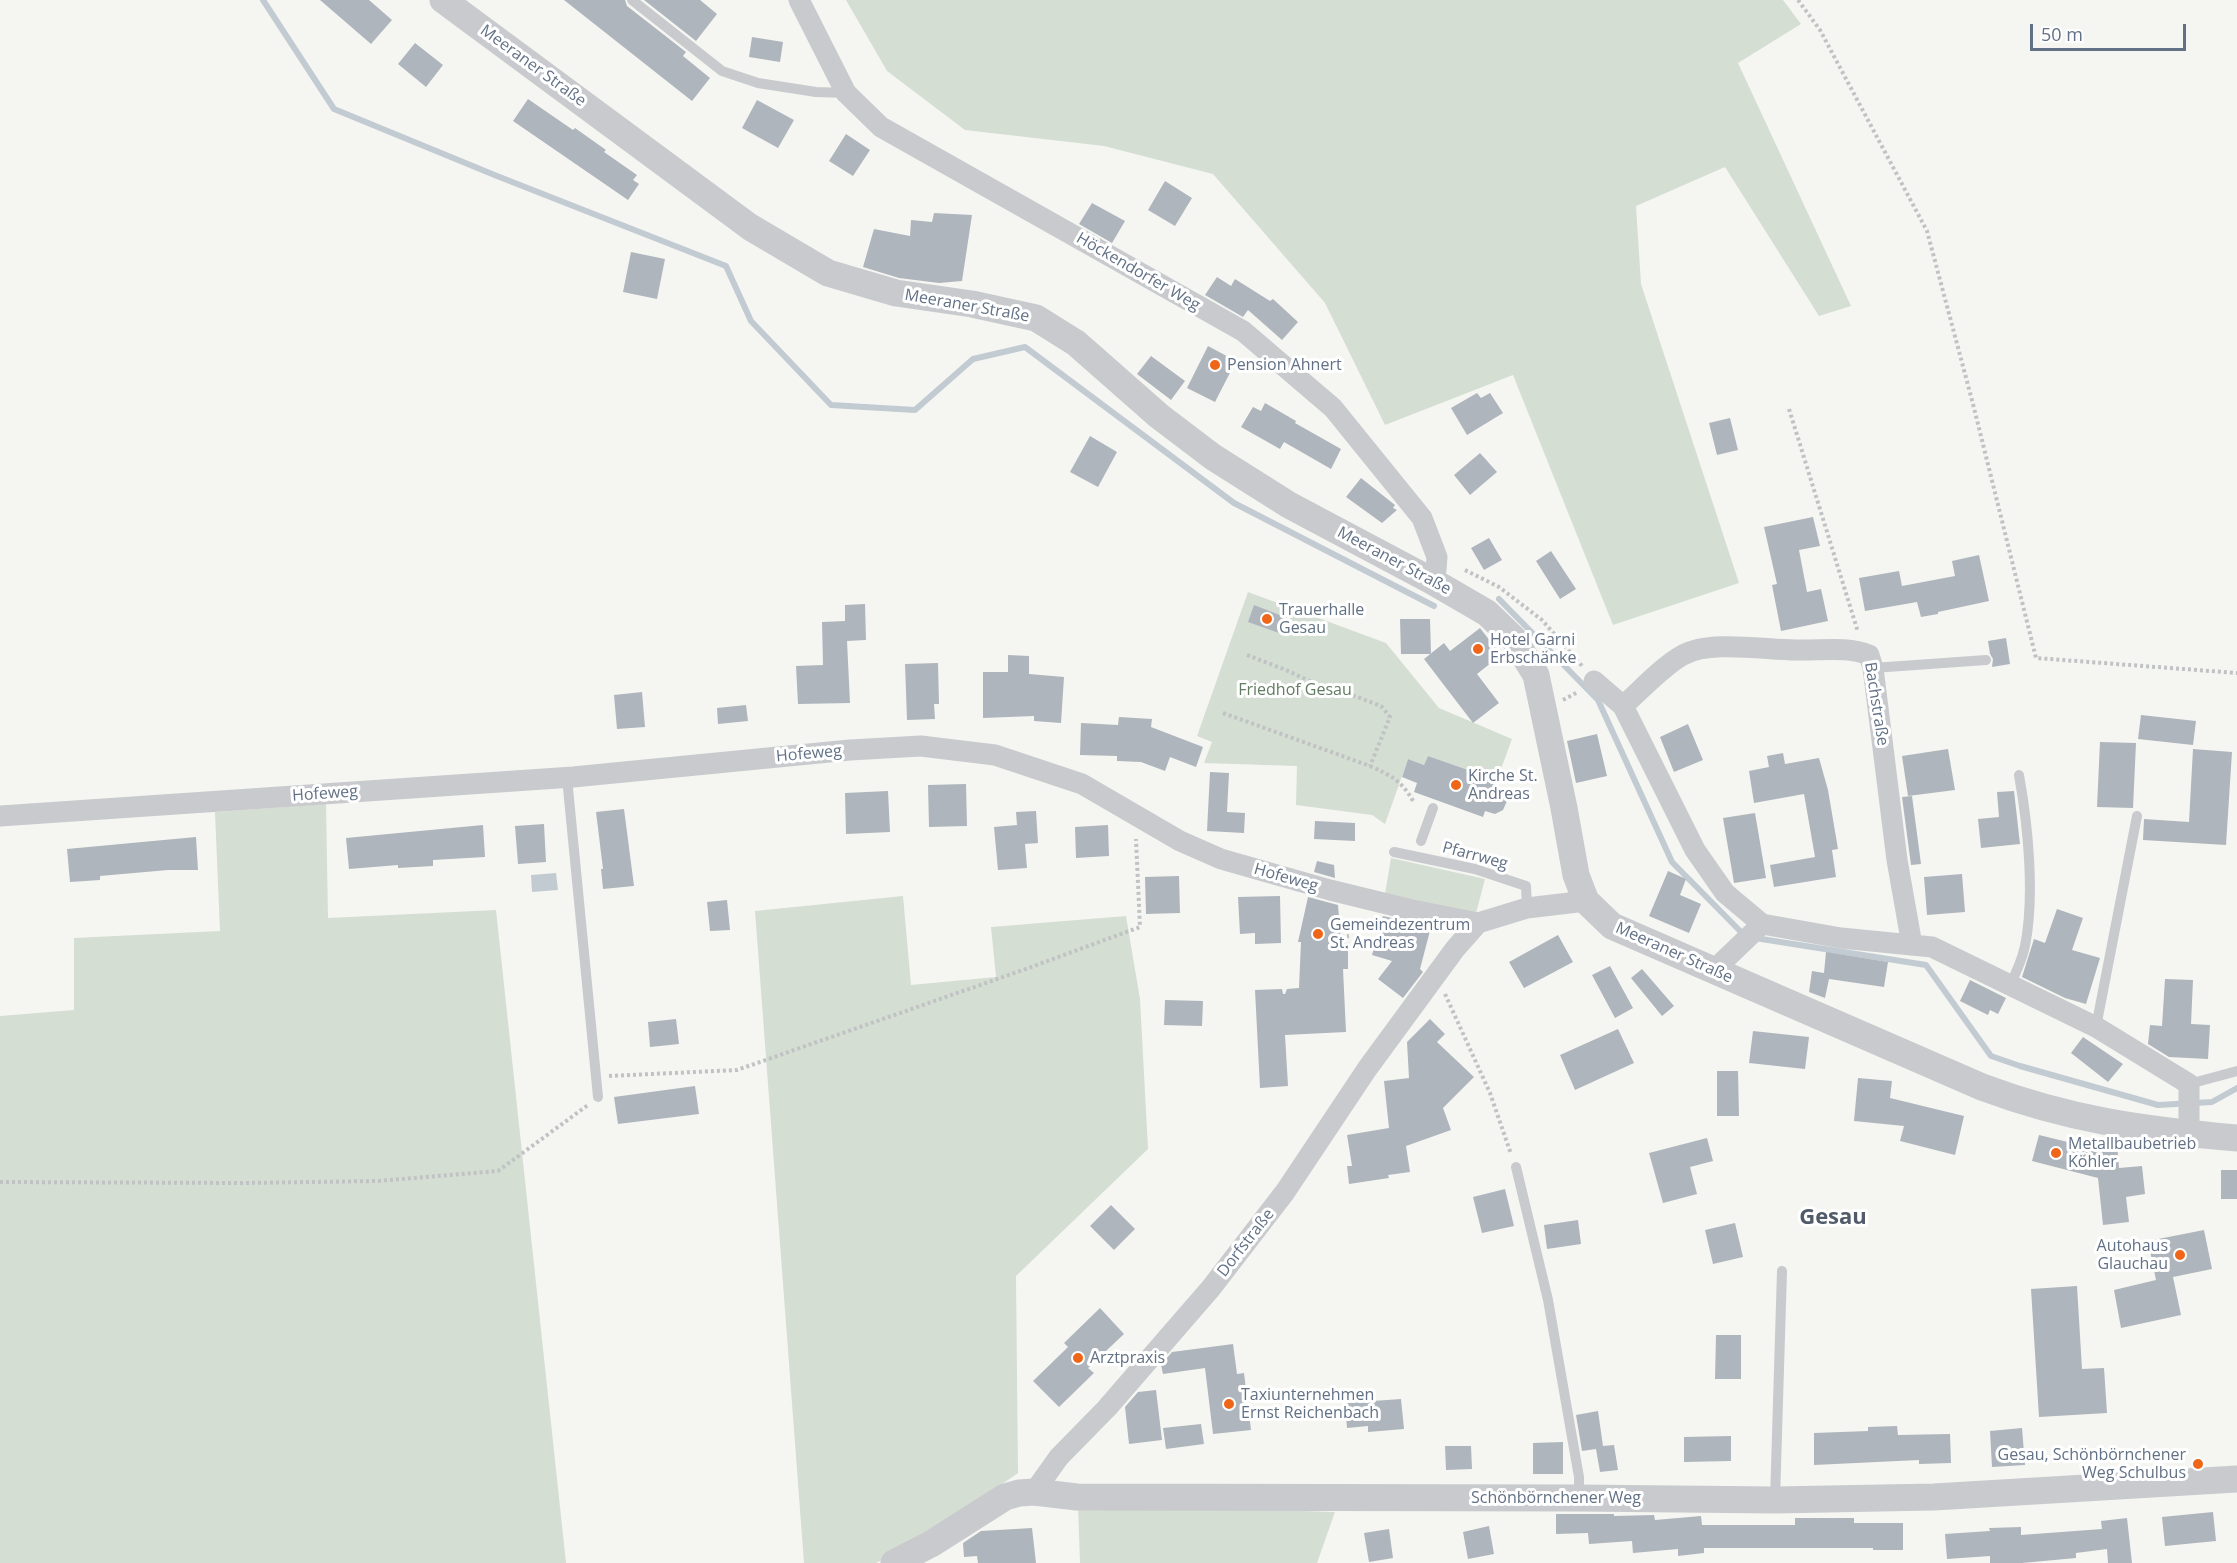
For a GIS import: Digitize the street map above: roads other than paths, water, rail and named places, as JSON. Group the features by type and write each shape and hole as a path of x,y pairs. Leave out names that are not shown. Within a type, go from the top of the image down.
{"street":[{"name":"Meeraner Straße","path":"443,0 750,226 828,273 896,293 972,304 1036,318 1076,343 1159,416 1213,457 1288,505 1432,581 1487,613 1514,639 1536,675 1576,875 1586,901 1612,927 1982,1087 2022,1102 2103,1123 2237,1138"},
{"name":"Höckendorfer Weg","path":"799,0 846,93 881,127 1243,331 1333,408 1422,518 1437,557 1432,581"},
{"name":"Bachstraße","path":"1623,706 1683,655 1698,650 1723,647 1856,651 1869,661 1897,860 1912,945"},
{"path":"1594,681 1623,706 1695,850 1753,933"},
{"name":"Hofeweg","path":"0,816 567,778 850,750 921,746 995,754 1082,784 1180,841 1221,859 1348,895 1412,910 1478,922 1527,908 1586,901"},
{"name":"Dorfstraße","path":"1034,1492 1059,1457 1107,1408 1211,1288 1285,1192 1367,1069 1455,949 1478,922"},
{"path":"1714,970 1753,933 1841,938 1932,947 2096,1027 2189,1084 2189,1134"},
{"name":"Schönbörnchener Weg","path":"894,1563 931,1544 1005,1497 1034,1492 1077,1497 1775,1500 1934,1497 2237,1479"}],"lane":[{"path":"632,0 723,71 758,83 816,92 846,93"},
{"path":"1869,661 1986,660"},
{"path":"2010,985 2019,967 2025,946 2028,918 2025,805 2019,775"},
{"path":"567,778 598,1097"},
{"path":"1421,841 1433,808"},
{"path":"2096,1027 2137,816"},
{"name":"Pfarrweg","path":"1394,852 1474,869 1526,886 1527,908"},
{"path":"2189,1084 2237,1071"},
{"path":"1516,1167 1548,1300 1579,1477 1579,1498"},
{"path":"1775,1500 1782,1271"}],"waterway":[{"path":"263,0 334,109 726,266 751,321 831,405 915,410 973,359 1025,347 1234,503 1434,606"},
{"path":"1499,599 1598,700 1672,862 1745,936"},
{"path":"1755,938 1926,965 1991,1056 2020,1066 2158,1105 2212,1102 2237,1088"}],"place":[{"name":"Pension Ahnert","path":"1215,365"},
{"name":"Trauerhalle Gesau","path":"1267,619"},
{"name":"Hotel Garni Erbschänke","path":"1478,649"},
{"name":"Kirche St. Andreas","path":"1456,785"},
{"name":"Gemeindezentrum St. Andreas","path":"1318,934"},
{"name":"Metallbaubetrieb Köhler","path":"2056,1153"},
{"name":"Autohaus Glauchau","path":"2180,1255"},
{"name":"Arztpraxis","path":"1078,1358"},
{"name":"Taxiunternehmen Ernst Reichenbach","path":"1229,1404"},
{"name":"Gesau, Schönbörnchener Weg Schulbus","path":"2198,1464"}],"district":[{"name":"Gesau","path":"1833,1218"}],"park label":[{"name":"Friedhof Gesau","path":"1295,690"}]}
